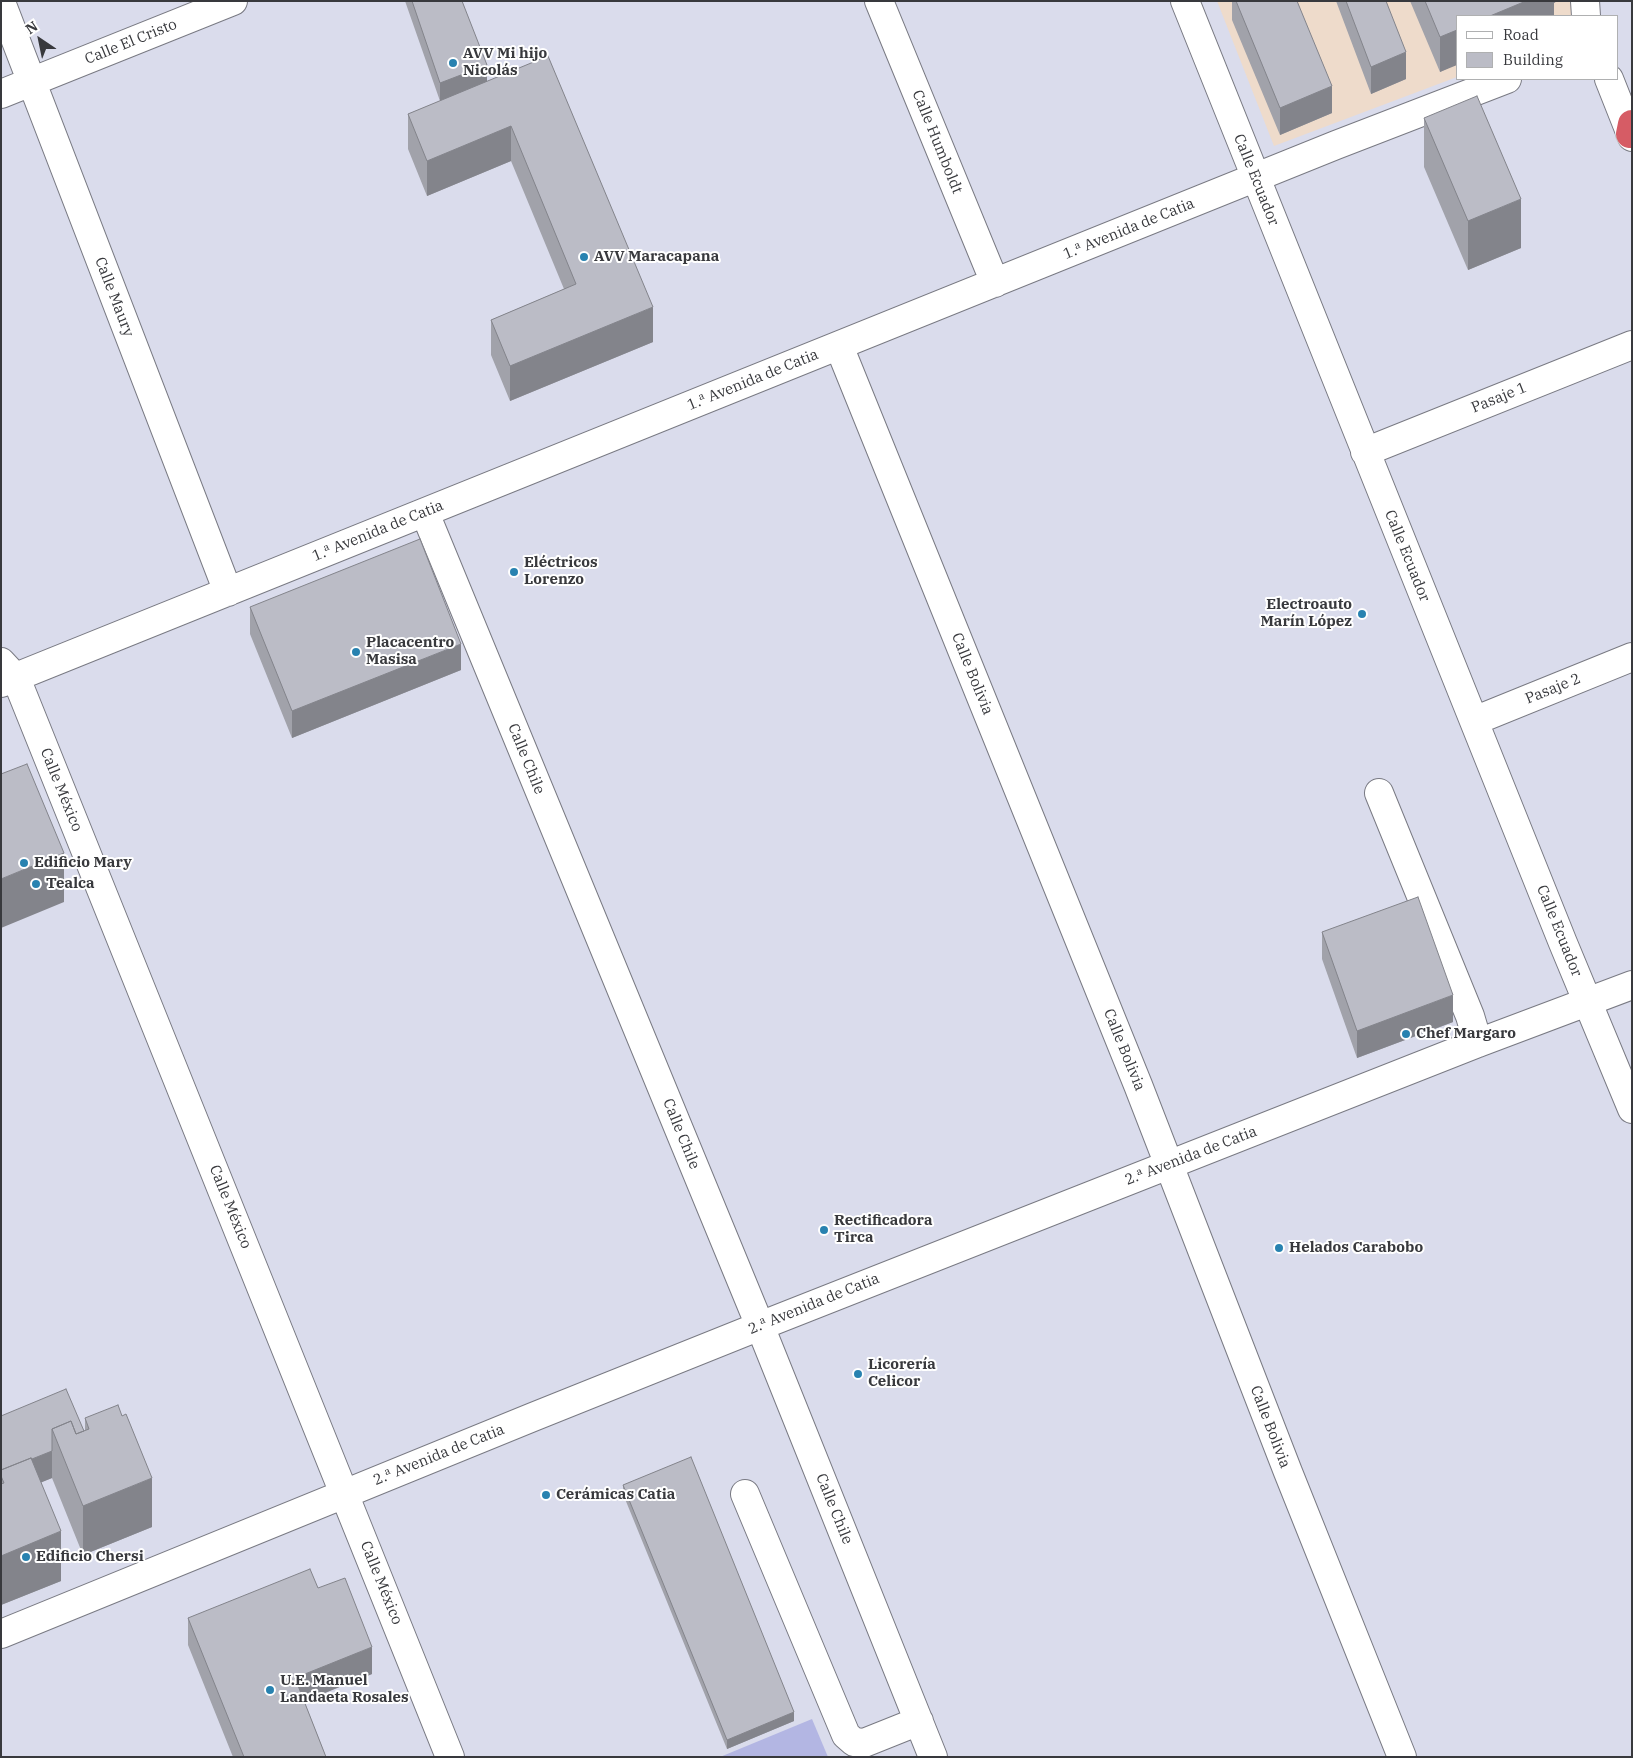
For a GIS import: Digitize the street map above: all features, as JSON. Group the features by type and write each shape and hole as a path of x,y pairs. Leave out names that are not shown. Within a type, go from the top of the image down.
{"street":[{"name":"Calle El Cristo","path":"1,94 233,1"},
{"name":"Calle Humboldt","path":"879,1 995,283"},
{"name":"Calle Ecuador","path":"1185,1 1365,452 1632,1109"},
{"path":"1585,1 1586,15"},
{"name":"Calle Maury","path":"1,2 228,592"},
{"name":"1.ª Avenida de Catia","path":"6,674 228,592 1256,178 1504,80"},
{"path":"1609,80 1631,132"},
{"name":"Pasaje 1","path":"1365,452 1632,345"},
{"name":"Calle Bolivia","path":"839,346 1138,1085 1288,1472 1402,1757"},
{"name":"Calle Chile","path":"425,513 760,1326 933,1757"},
{"name":"Pasaje 2","path":"1474,721 1632,657"},
{"name":"Calle México","path":"6,674 345,1494 450,1757"},
{"path":"1379,793 1470,1016 1478,1043"},
{"name":"2.ª Avenida de Catia","path":"1,1634 760,1326 1478,1043 1632,985"},
{"path":"745,1494 846,1735 854,1742 864,1743 919,1721"}],"shaded area":[{"path":"1,1 1632,1 1632,1757 1,1757"},
{"path":"1217,1 1590,1 1591,15 1456,15 1456,77 1274,146"},
{"path":"812,1719 828,1757 720,1757"}],"building":[{"name":"AVV Mi hijo Nicolás","path":"412,1 462,1 487,65 440,83"},
{"path":"1236,1 1297,1 1332,86 1280,108"},
{"path":"1346,1 1386,1 1406,52 1371,67"},
{"path":"1425,1 1526,1 1492,15 1456,15 1456,30 1440,37"},
{"path":"548,56 653,307 510,366 491,320 576,284 511,126 427,161 408,114"},
{"path":"1477,96 1521,199 1468,221 1424,118"},
{"name":"Placacentro Masisa","path":"420,539 461,644 292,711 250,607"},
{"path":"27,764 64,853 1,879 1,774"},
{"path":"1418,897 1453,995 1357,1031 1322,932"},
{"path":"66,1389 84,1431 76,1434 71,1421 52,1429 52,1451 1,1470 1,1416"},
{"path":"118,1405 122,1416 126,1414 152,1478 83,1506 52,1429 71,1421 76,1434 89,1429 85,1418"},
{"path":"691,1457 794,1712 727,1740 623,1485"},
{"path":"31,1458 61,1531 1,1556 1,1484 4,1483 1,1470"},
{"name":"U.E. Manuel Landaeta Rosales","path":"310,1569 318,1588 345,1578 372,1647 295,1678 326,1757 244,1757 188,1618"}],"place":[{"name":"AVV Mi hijo Nicolás","path":"453,63"},
{"name":"AVV Maracapana","path":"584,257"},
{"name":"Eléctricos Lorenzo","path":"514,572"},
{"name":"Electroauto Marín López","path":"1362,614"},
{"name":"Placacentro Masisa","path":"356,652"},
{"name":"Edificio Mary","path":"24,863"},
{"name":"Tealca","path":"36,884"},
{"name":"Chef Margaro","path":"1406,1034"},
{"name":"Rectificadora Tirca","path":"824,1230"},
{"name":"Helados Carabobo","path":"1279,1248"},
{"name":"Licorería Celicor","path":"858,1374"},
{"name":"Cerámicas Catia","path":"546,1495"},
{"name":"Edificio Chersi","path":"26,1557"},
{"name":"U.E. Manuel Landaeta Rosales","path":"270,1690"}]}
